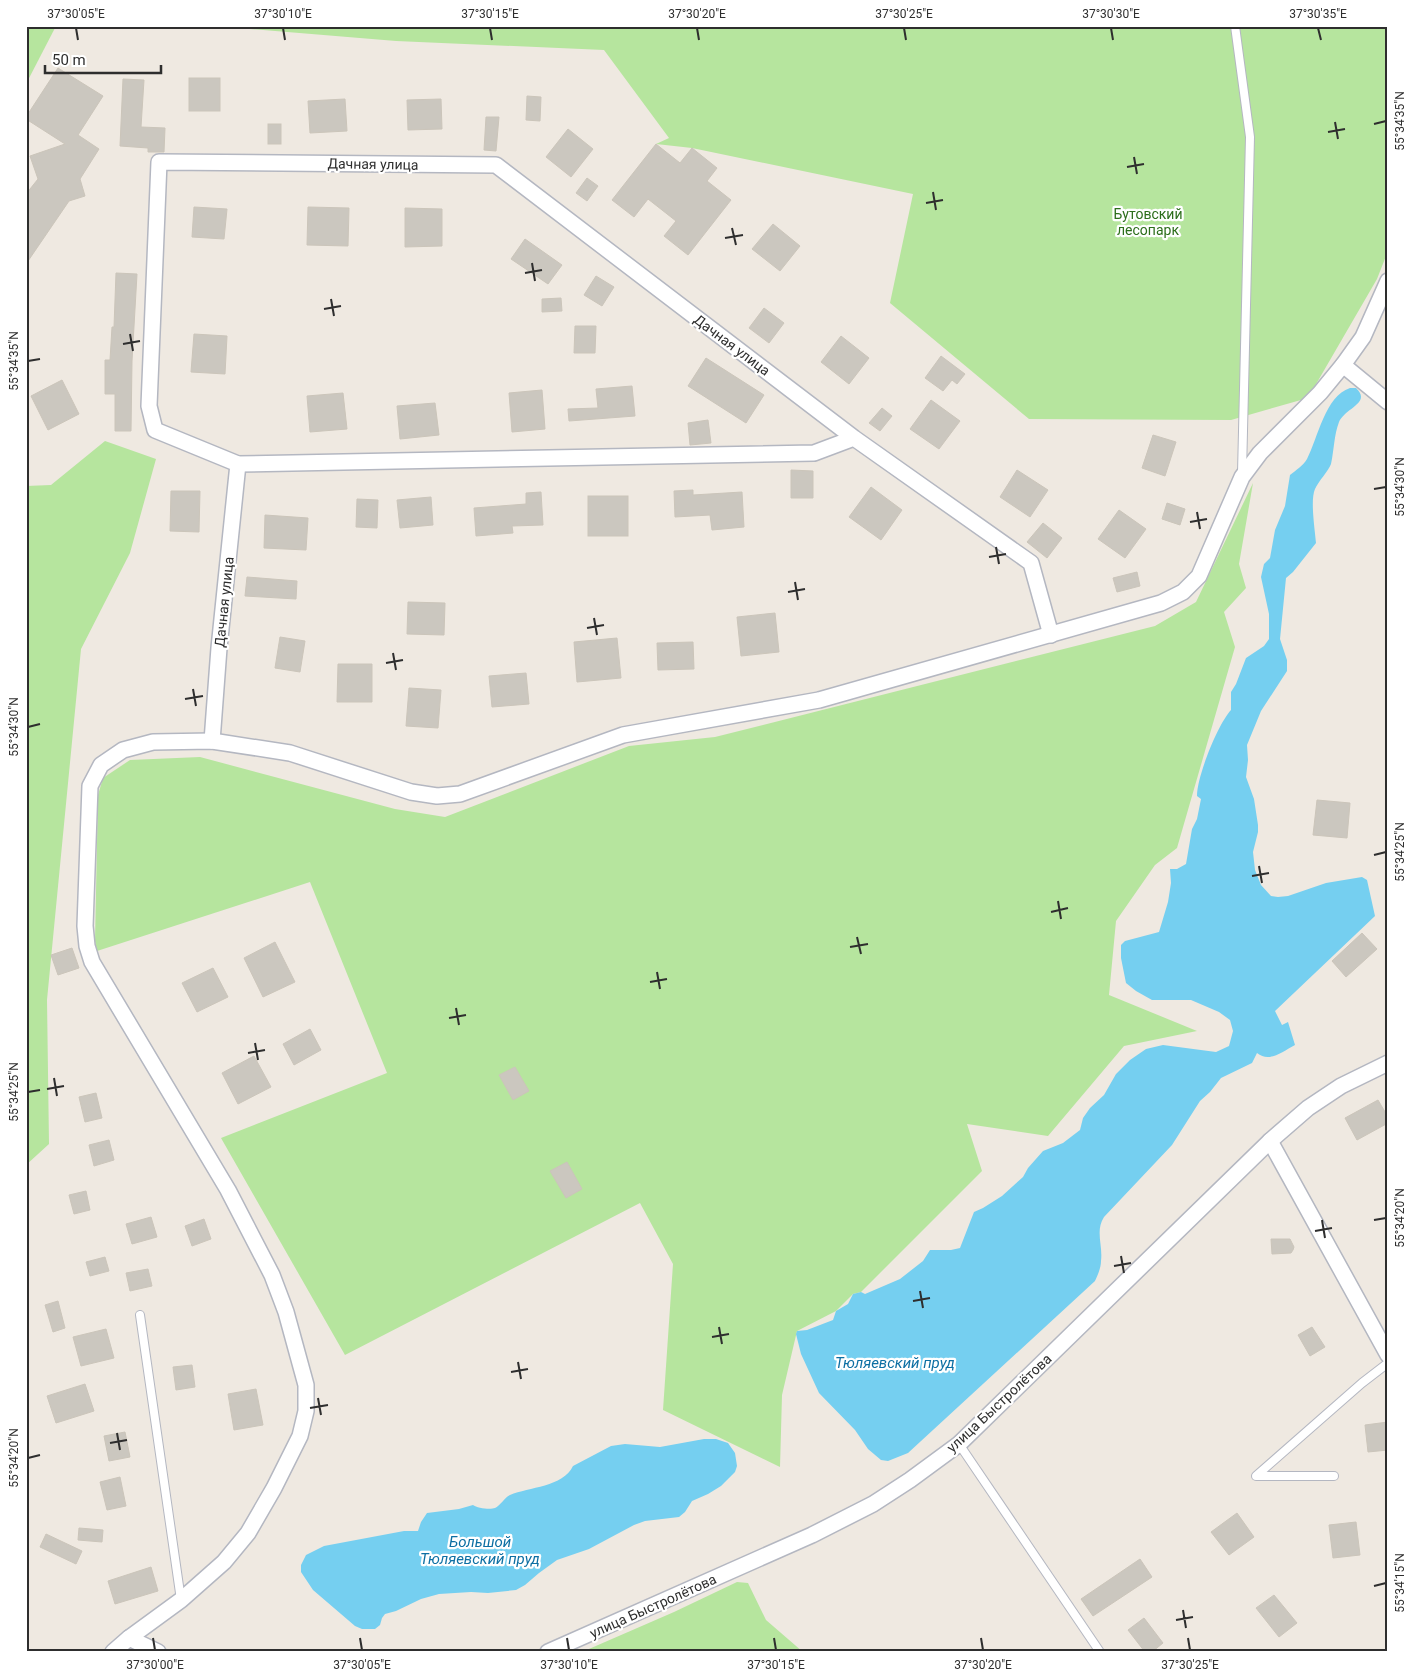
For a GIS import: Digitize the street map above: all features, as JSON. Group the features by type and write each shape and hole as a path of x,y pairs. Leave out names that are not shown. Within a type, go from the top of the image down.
{"street":[{"name":"Дачная улица","path":"854,438 814,453 238,464 155,430 149,406 159,162 496,165 854,438 1031,563 1051,635"},
{"path":"113,1652 181,1600 224,1562 252,1526 274,1488 300,1436 306,1411 306,1385 286,1312 272,1274 228,1190 92,962 87,946 85,926 89,796 90,786 101,765 123,750 153,742 212,741 290,753 411,792 437,796 460,794 623,735 819,700 1161,603 1183,592 1199,576 1242,477 1260,453 1320,393 1343,366 1363,337 1388,280"},
{"path":"1343,366 1388,402"},
{"name":"Дачная улица","path":"212,741 219,648 238,464"},
{"name":"улица Быстролётова","path":"548,1652 812,1535 873,1504 959,1444 1270,1142 1308,1108 1341,1086 1388,1063"},
{"path":"1270,1142 1388,1355"},
{"path":"129,1638 158,1652"}],"lane":[{"path":"1235,26 1250,137 1242,477"},
{"path":"140,1315 181,1600"},
{"path":"1334,1476 1256,1476 1362,1383 1388,1363"},
{"path":"959,1444 1100,1652"}],"green space":[{"path":"26,26 56,26 26,84"},
{"name":"Бутовский лесопарк","path":"213,26 1388,26 1388,251 1377,279 1308,398 1231,420 1029,419 890,303 913,194 692,148 656,144 669,138 604,50 396,41"},
{"path":"105,441 156,459 130,553 81,649 47,1000 49,1144 26,1165 26,486 51,485"},
{"path":"1253,483 1239,564 1246,588 1224,612 1235,647 1177,848 1155,865 1116,921 1109,995 1197,1031 1124,1046 1048,1136 967,1124 982,1171 861,1292 853,1294 836,1311 797,1331 782,1395 780,1467 663,1410 673,1264 640,1203 345,1355 221,1138 387,1073 310,882 97,951 95,941 98,795 103,778 130,760 200,757 395,809 445,817 629,746 715,737 1155,626 1196,602"},
{"path":"737,1582 748,1583 766,1620 803,1652 582,1652 674,1612"}],"water":[{"name":"Тюляевский пруд","path":"1350,388 1356,388 1361,398 1339,422 1331,464 1315,489 1313,507 1316,543 1286,578 1280,639 1287,660 1287,671 1261,711 1247,745 1246,777 1254,799 1258,825 1253,852 1255,870 1261,885 1271,896 1288,896 1326,883 1362,877 1367,880 1375,916 1275,1011 1282,1025 1288,1022 1295,1045 1271,1057 1262,1056 1257,1053 1252,1063 1221,1078 1200,1101 1172,1145 1104,1217 1100,1228 1101,1264 1095,1281 908,1453 888,1461 881,1460 868,1449 855,1430 819,1393 801,1354 797,1331 807,1330 833,1320 836,1311 848,1304 853,1294 861,1292 865,1294 900,1279 923,1261 930,1250 960,1248 974,1212 1002,1196 1023,1177 1028,1168 1043,1151 1063,1143 1080,1130 1083,1118 1090,1108 1104,1095 1116,1074 1130,1060 1146,1049 1163,1045 1216,1052 1229,1046 1233,1031 1230,1020 1219,1012 1191,1000 1152,1000 1126,983 1121,958 1121,945 1125,941 1159,932 1168,902 1171,883 1170,869 1177,869 1186,864 1192,829 1197,819 1201,799 1197,796 1200,776 1220,727 1231,710 1231,692 1246,658 1264,646 1269,639 1269,614 1261,577 1264,564 1270,558 1275,530 1285,506 1290,475 1307,459 1328,408 1341,392"},
{"name":"Большой Тюляевский пруд","path":"704,1439 716,1439 728,1443 735,1453 737,1466 735,1472 721,1486 692,1501 685,1512 679,1517 645,1521 634,1525 589,1549 557,1560 516,1590 488,1593 439,1594 421,1599 385,1614 380,1625 375,1629 362,1629 355,1626 313,1590 301,1572 301,1565 306,1555 324,1546 404,1531 418,1531 427,1513 459,1509 473,1505 490,1509 495,1508 510,1495 562,1478 573,1466 611,1446 625,1444 660,1447"}],"building":[{"path":"58,68 103,96 78,135 99,149 80,179 85,196 69,201 26,264 26,194 38,179 30,156 65,144 26,119 26,117"},
{"path":"189,78 220,78 220,111 189,111"},
{"path":"123,79 144,80 141,127 165,128 164,152 148,152 148,148 120,146"},
{"path":"527,96 541,97 540,121 526,120"},
{"path":"345,99 347,131 310,133 308,101"},
{"path":"441,99 442,129 408,130 407,100"},
{"path":"486,117 499,117 496,151 484,150"},
{"path":"268,124 281,124 281,144 268,144"},
{"path":"568,129 593,149 571,177 546,157"},
{"path":"656,144 680,163 692,148 717,168 707,181 731,200 688,255 664,236 676,221 648,199 634,217 612,200"},
{"path":"587,178 598,186 587,201 576,193"},
{"path":"194,207 227,209 224,239 192,237"},
{"path":"308,207 349,208 348,246 307,245"},
{"path":"405,208 442,209 442,246 405,247"},
{"path":"773,224 800,246 780,271 752,249"},
{"path":"525,239 562,265 548,284 511,259"},
{"path":"116,273 137,274 132,361 131,431 115,431 115,394 105,394 105,360 110,360 112,327 114,327"},
{"path":"596,276 614,287 602,306 584,295"},
{"path":"561,298 562,311 542,312 542,299"},
{"path":"764,308 784,323 769,343 749,328"},
{"path":"575,326 596,326 595,353 574,353"},
{"path":"194,334 227,336 225,374 191,372"},
{"path":"841,336 869,358 849,384 821,362"},
{"path":"941,356 965,374 957,384 952,380 943,391 925,378"},
{"path":"706,358 764,395 746,423 688,386"},
{"path":"62,380 79,414 48,430 31,396"},
{"path":"632,386 635,416 569,421 568,409 598,408 596,389"},
{"path":"542,390 545,429 512,432 509,393"},
{"path":"343,393 347,429 310,432 307,396"},
{"path":"931,400 960,421 939,449 910,429"},
{"path":"435,403 439,435 400,439 397,406"},
{"path":"882,408 892,416 880,431 869,423"},
{"path":"708,420 711,443 690,445 688,423"},
{"path":"1153,435 1176,442 1165,476 1142,468"},
{"path":"791,470 813,471 813,498 791,498"},
{"path":"1017,470 1048,490 1030,517 1000,497"},
{"path":"871,487 902,510 881,540 849,517"},
{"path":"693,490 693,495 742,492 744,527 712,530 710,515 675,517 674,491"},
{"path":"171,491 200,491 199,532 170,531"},
{"path":"541,492 543,525 512,526 513,533 476,536 474,508 526,504 526,493"},
{"path":"588,496 628,496 628,536 588,536"},
{"path":"431,497 433,525 400,528 397,500"},
{"path":"357,499 378,500 377,528 356,527"},
{"path":"1167,503 1185,509 1180,525 1162,519"},
{"path":"1119,510 1146,529 1125,558 1098,539"},
{"path":"265,515 308,518 306,550 264,548"},
{"path":"1043,523 1062,538 1047,558 1027,542"},
{"path":"1137,572 1140,586 1117,592 1113,578"},
{"path":"247,577 297,581 296,599 245,596"},
{"path":"408,602 445,603 444,635 407,634"},
{"path":"775,613 779,652 741,656 737,617"},
{"path":"280,637 305,641 300,672 275,668"},
{"path":"617,638 621,678 577,682 574,642"},
{"path":"693,642 694,669 658,670 657,643"},
{"path":"338,664 372,664 372,702 337,702"},
{"path":"526,673 529,704 492,707 489,676"},
{"path":"409,688 441,690 438,728 406,726"},
{"path":"1317,800 1350,803 1347,838 1313,835"},
{"path":"1362,933 1377,949 1346,977 1332,961"},
{"path":"275,942 295,982 263,997 244,958"},
{"path":"72,948 79,968 58,975 51,955"},
{"path":"213,968 228,997 197,1012 182,983"},
{"path":"310,1029 321,1050 294,1065 283,1044"},
{"path":"254,1056 271,1087 238,1104 222,1073"},
{"path":"515,1067 529,1091 513,1100 499,1075"},
{"path":"96,1093 102,1118 85,1122 79,1097"},
{"path":"1378,1100 1388,1117 1388,1123 1357,1140 1345,1118"},
{"path":"109,1140 114,1160 94,1166 89,1145"},
{"path":"567,1162 582,1189 566,1198 550,1171"},
{"path":"86,1191 90,1210 74,1214 69,1195"},
{"path":"151,1217 157,1237 132,1244 126,1224"},
{"path":"204,1219 211,1239 192,1246 185,1226"},
{"path":"1271,1239 1290,1239 1294,1247 1293,1250 1291,1253 1272,1254"},
{"path":"105,1257 109,1271 90,1276 86,1262"},
{"path":"148,1269 152,1286 130,1291 126,1273"},
{"path":"58,1301 65,1328 53,1332 45,1305"},
{"path":"1312,1327 1325,1347 1310,1356 1298,1335"},
{"path":"106,1329 114,1358 81,1366 73,1337"},
{"path":"192,1365 195,1387 176,1390 173,1367"},
{"path":"85,1384 94,1411 56,1423 47,1396"},
{"path":"256,1389 263,1425 234,1430 228,1394"},
{"path":"1388,1422 1388,1450 1368,1452 1365,1425"},
{"path":"125,1432 130,1457 109,1461 104,1436"},
{"path":"120,1477 126,1506 107,1510 100,1482"},
{"path":"1237,1513 1254,1537 1229,1555 1211,1532"},
{"path":"1356,1522 1360,1555 1333,1558 1329,1525"},
{"path":"79,1528 103,1530 102,1542 78,1540"},
{"path":"46,1534 82,1551 76,1564 40,1547"},
{"path":"1140,1559 1152,1577 1093,1616 1081,1599"},
{"path":"151,1567 158,1591 115,1604 108,1581"},
{"path":"1274,1595 1297,1623 1279,1637 1256,1608"},
{"path":"1144,1618 1163,1643 1152,1652 1145,1652 1128,1630"}]}
